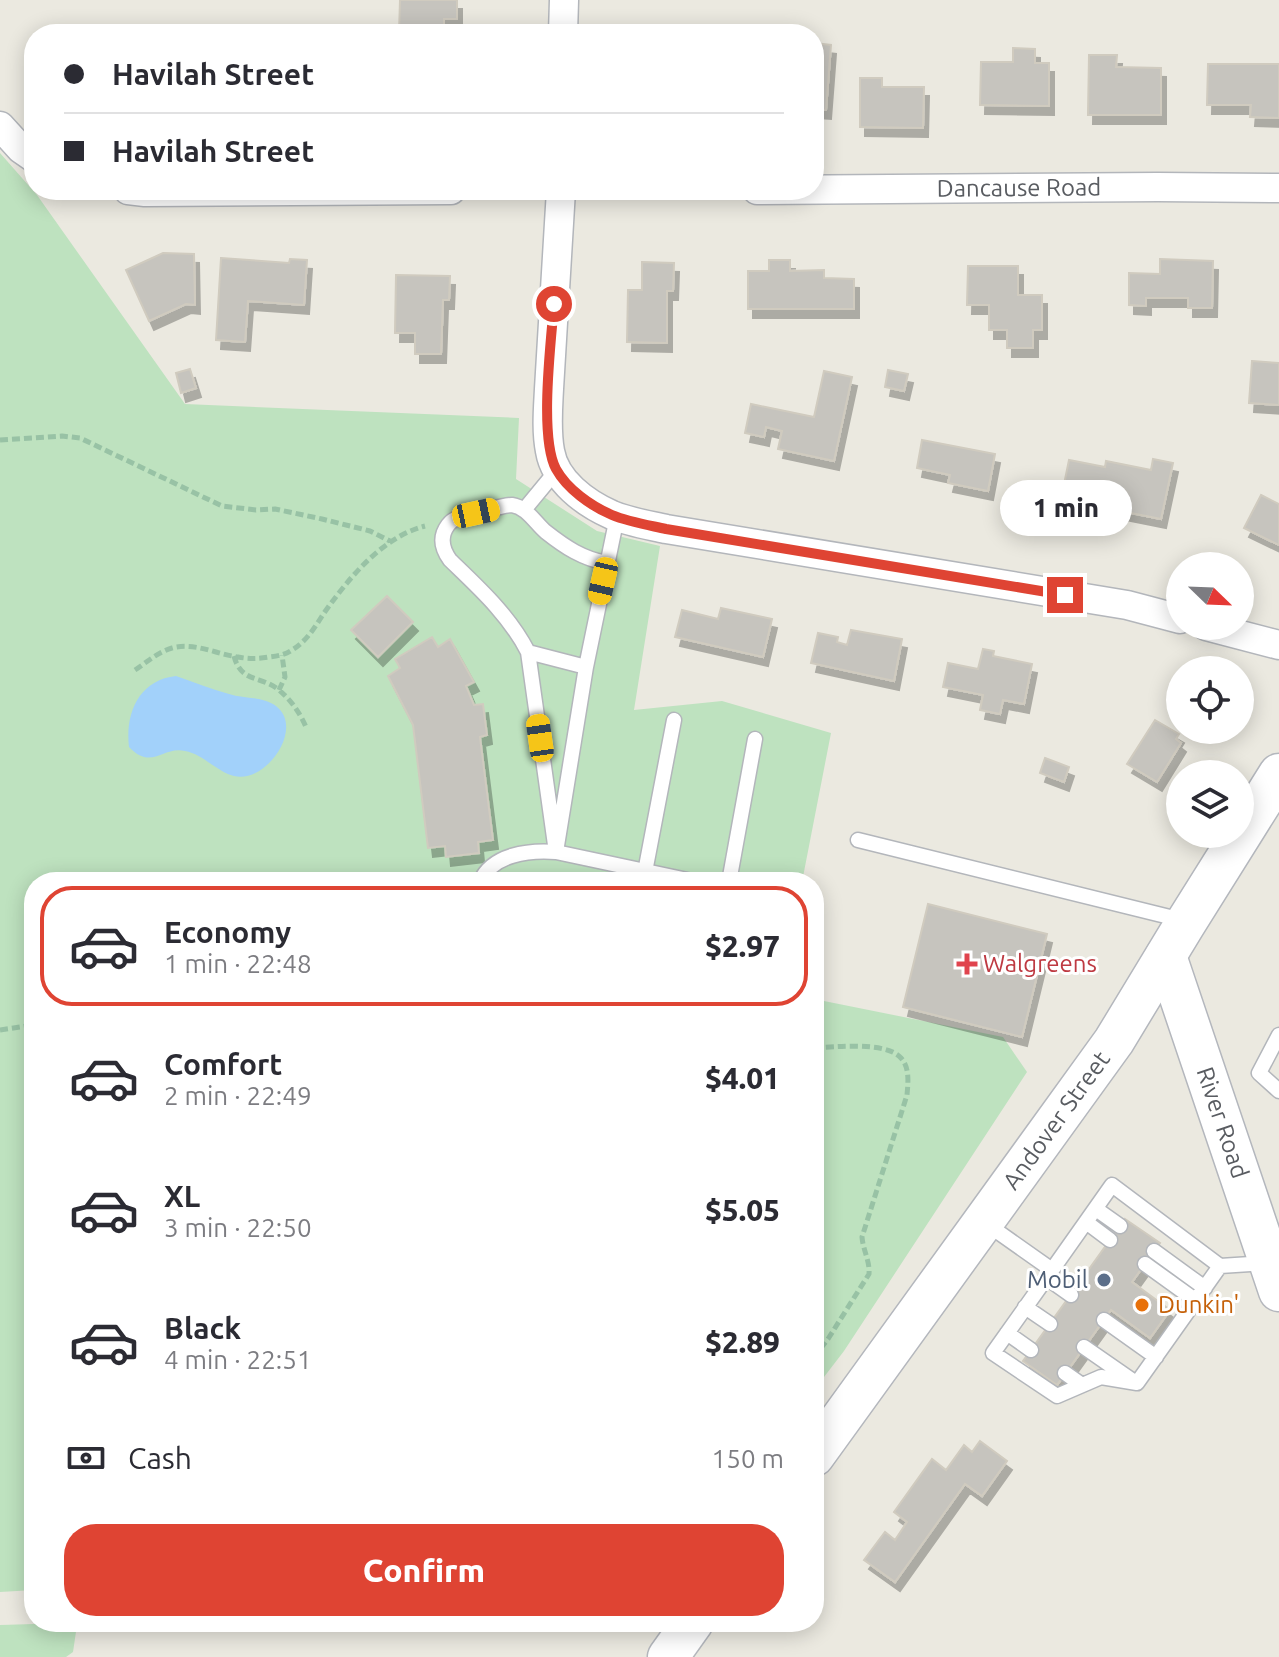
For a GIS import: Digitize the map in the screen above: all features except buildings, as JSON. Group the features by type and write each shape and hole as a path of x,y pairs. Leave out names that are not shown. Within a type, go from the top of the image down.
{"main road":[{"name":"Andover Street","path":"824,1442 1114,1041 1186,921 1274,794"},
{"name":"River Road","path":"1166,956 1276,1271"},
{"path":"668,1657 686,1632"}],"street":[{"path":"563,24 564,0"},
{"path":"0,126 24,151"},
{"name":"Dancause Road","path":"824,189 1279,188"},
{"path":"560,200 547,421 550,452 557,470 571,489 617,517 666,529 1127,605 1166,615"},
{"path":"1254,638 1279,645"}],"lane":[{"path":"524,510 557,470"},
{"path":"556,852 528,652 502,610 450,560 443,550 442,540 445,528 453,519 512,505 524,510 570,550 590,560 607,563"},
{"path":"556,852 586,667 617,517"},
{"path":"528,652 586,667"},
{"path":"484,872 501,861 534,851 556,852 645,872 674,720"},
{"path":"731,872 755,739"},
{"path":"858,840 1186,921"},
{"path":"1279,1035 1259,1073 1279,1091"},
{"path":"1137,1383 1101,1377 1057,1396 993,1353 1112,1185 1220,1266 1276,1271"},
{"path":"1096,1209 1120,1226"},
{"path":"984,1221 1071,1295"},
{"path":"1086,1222 1110,1240"},
{"path":"1154,1251 1205,1288"},
{"path":"1145,1264 1195,1300"},
{"path":"1137,1383 1220,1266"},
{"path":"1025,1307 1050,1324"},
{"path":"1104,1320 1156,1357"},
{"path":"1007,1333 1031,1350"},
{"path":"1084,1347 1137,1383"},
{"path":"1065,1373 1082,1385"}],"path":[{"path":"0,440 62,436 80,438 222,506 275,509 370,531 390,541"},
{"path":"135,670 156,655 174,648 195,647 255,659 292,651 309,636 341,591 379,550 403,533 453,519"},
{"path":"279,690 285,677 282,655"},
{"path":"234,656 237,668 242,672 279,690 300,714 306,727"},
{"path":"0,1030 24,1026"},
{"path":"824,1048 865,1046 895,1053 906,1067 908,1079 907,1095 862,1237 870,1264 869,1274 824,1344"}],"green space":[{"path":"0,153 24,180 24,200 41,200 185,404 519,418 516,479 597,531 660,546 634,710 722,701 831,733 804,872 24,872 24,1591 0,1592"},
{"path":"824,1001 1003,1037 1027,1072 824,1377"},
{"path":"24,1624 24,1632 76,1632 73,1652 66,1657 0,1657 0,1625"}],"water":[{"path":"176,676 276,706 284,716 286,727 284,740 269,763 258,772 234,776 185,751 144,757 129,747 129,722 137,700 152,684"}],"place":[{"name":"Walgreens","path":"967,964"},
{"name":"Mobil","path":"1104,1280"},
{"name":"Dunkin'","path":"1142,1305"}],"route":[{"path":"554,304 547,421 550,452 555,467 571,489 609,514 666,529 1065,595"}]}
